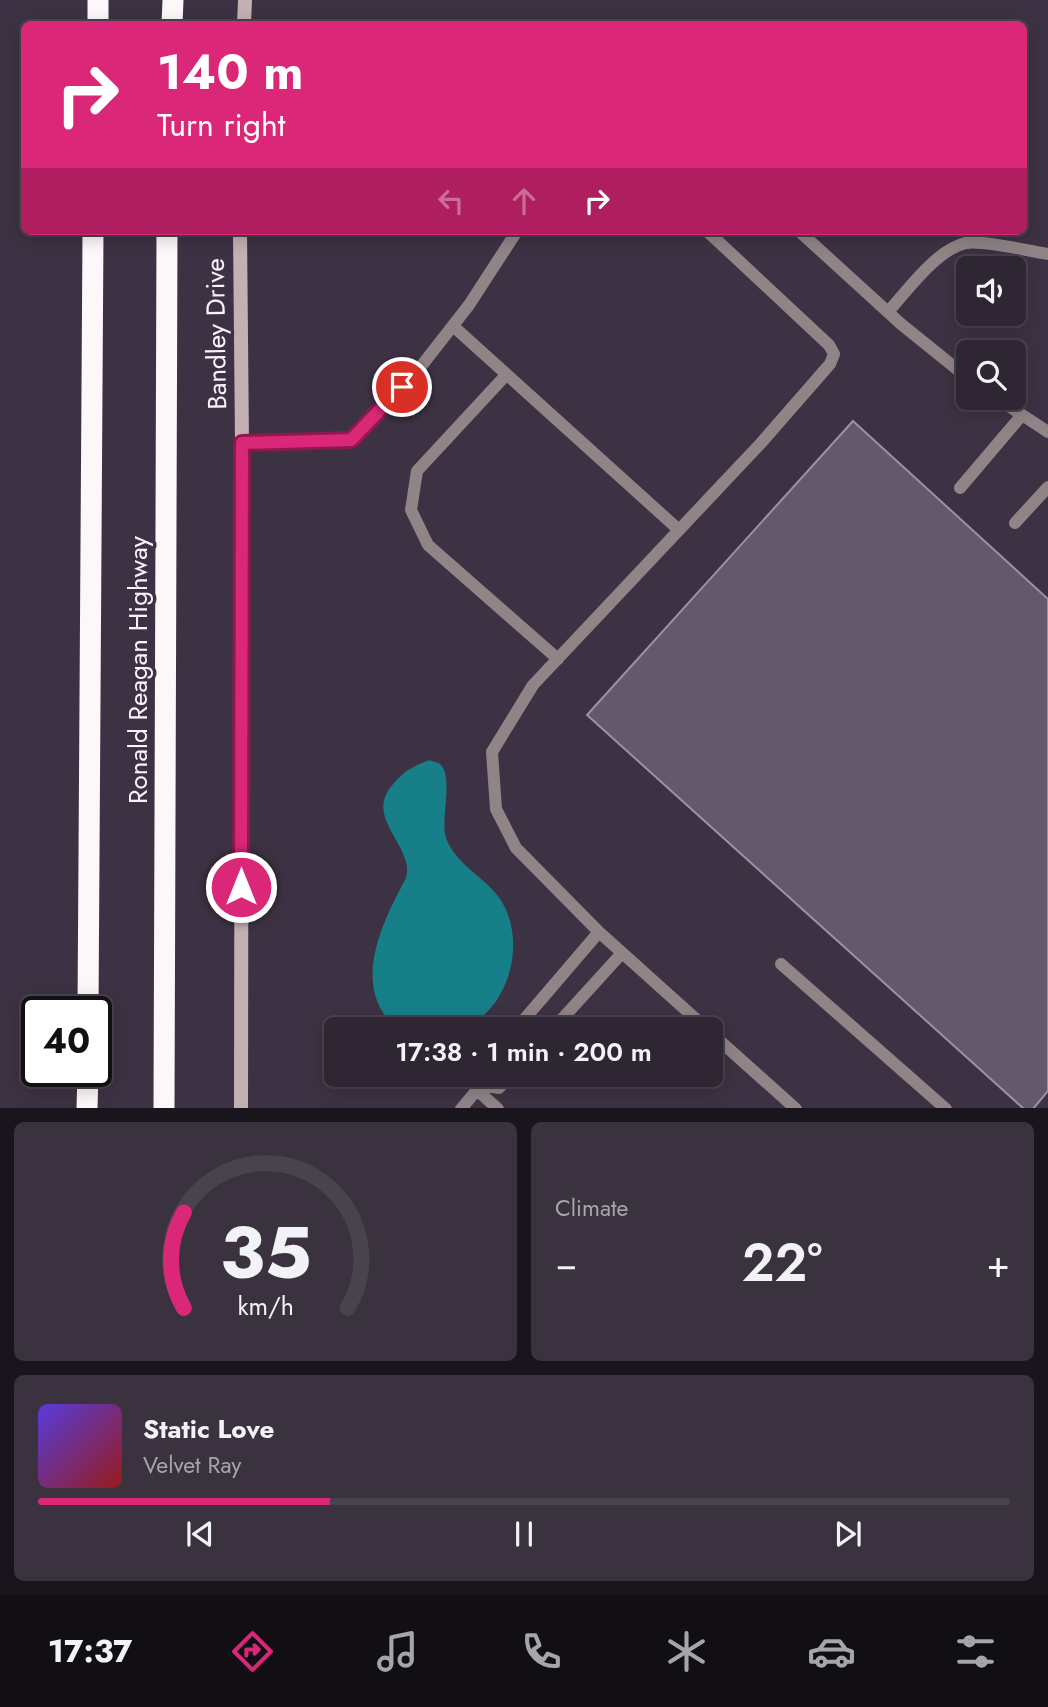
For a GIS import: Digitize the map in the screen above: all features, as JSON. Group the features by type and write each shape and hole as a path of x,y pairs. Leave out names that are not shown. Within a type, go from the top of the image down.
{"highway":[{"path":"98,0 98,21"},
{"path":"172,21 173,0"},
{"name":"Ronald Reagan Highway","path":"88,996 93,235"},
{"name":"Ronald Reagan Highway","path":"164,1108 167,235"},
{"path":"88,1087 88,1108"}],"street":[{"path":"244,21 245,0"},
{"name":"Bandley Drive","path":"240,235 240,1108"}],"lane":[{"path":"242,443 351,440 419,369 453,326 514,235"},
{"path":"694,1017 599,932 516,848 496,809 492,752 533,685 784,417 830,364 834,354 829,345 711,235"},
{"path":"803,235 888,312 956,368"},
{"path":"888,312 937,259 966,243 1048,254"},
{"path":"453,326 679,530"},
{"path":"506,374 417,471 411,510 428,545 558,659"},
{"path":"1014,410 1048,432"},
{"path":"960,488 1022,415"},
{"path":"1015,523 1048,486"},
{"path":"526,1017 599,932"},
{"path":"564,1017 622,953"},
{"path":"781,964 946,1108"},
{"path":"723,1043 796,1108"},
{"path":"461,1108 477,1087"},
{"path":"483,1087 498,1108"}],"water":[{"path":"430,760 440,764 444,770 446,838 457,857 496,893 509,918 513,954 509,972 494,1005 482,1017 387,1017 375,994 374,955 407,870 402,852 387,823 384,804 386,794 394,783 415,766"}],"building":[{"path":"853,421 1048,599 1048,1091 1034,1108 1023,1108 587,715"}],"route":[{"path":"241,887 242,443 351,440 402,387"}]}
